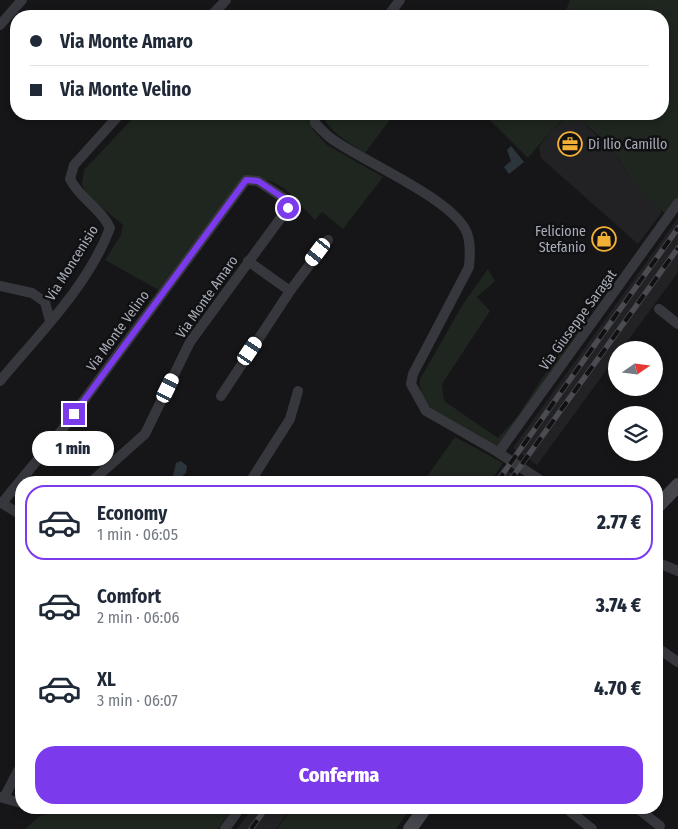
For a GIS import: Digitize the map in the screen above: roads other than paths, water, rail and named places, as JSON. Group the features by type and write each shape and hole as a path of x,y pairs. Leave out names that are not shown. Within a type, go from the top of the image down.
{"street":[{"path":"14,10 22,0"},
{"path":"217,10 226,0"},
{"path":"0,26 10,14"},
{"name":"Via Moncenisio","path":"0,381 76,288 105,240 110,228 106,219 76,191 70,179 74,165 115,120"},
{"path":"315,120 315,123 331,139 420,190 460,222 466,232 470,254 469,267 413,374 412,384 426,412 499,452 535,476"},
{"name":"Via Monte Velino","path":"23,476 62,430 246,180 258,181"},
{"name":"Via Monte Amaro","path":"98,476 146,434 190,342 288,208 285,199 258,181"},
{"name":"Via Giuseppe Saragat","path":"499,452 678,203"},
{"path":"221,396 290,291 328,240"},
{"path":"248,261 290,291"},
{"path":"0,286 32,293 45,302 50,321"},
{"path":"659,309 678,324"},
{"path":"254,476 290,419 298,391"},
{"name":"Via Monte Velino","path":"1,502 15,485"},
{"path":"663,501 678,485"},
{"path":"1,502 15,511"},
{"path":"663,565 678,571"},
{"path":"663,652 678,662"},
{"path":"15,775 2,797 15,801"},
{"path":"225,829 236,814"},
{"path":"410,829 421,814"},
{"path":"573,814 592,829"},
{"path":"645,814 660,826"}],"railway":[{"path":"501,476 678,228"},
{"path":"513,476 678,248"},
{"path":"251,829 262,814"}],"place":[{"name":"Di Ilio Camillo","path":"570,144"},
{"name":"Felicione Stefanio","path":"604,239"}]}
